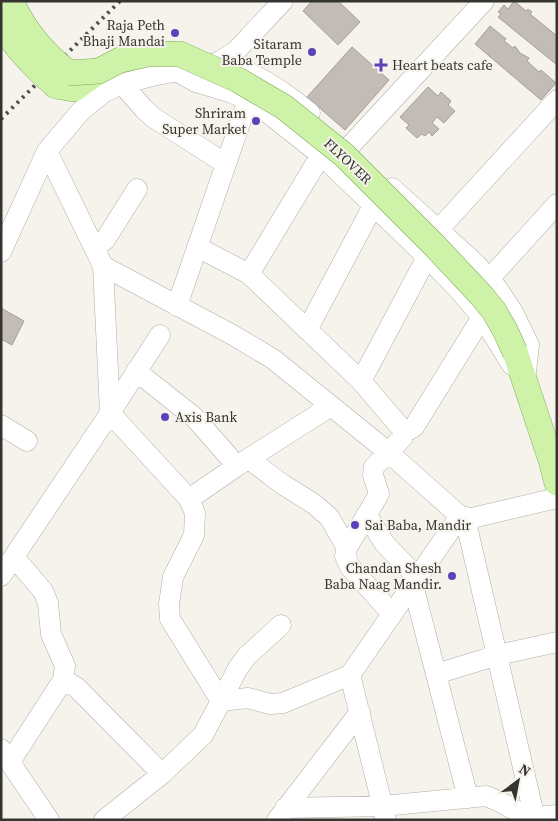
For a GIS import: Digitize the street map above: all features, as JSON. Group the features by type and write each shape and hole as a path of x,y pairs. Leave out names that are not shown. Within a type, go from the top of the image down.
{"main road":[{"name":"FLYOVER","path":"11,1 31,36 62,68 69,73 99,71"},
{"name":"FLYOVER","path":"1,23 8,36 33,66 56,86 74,89 99,71 120,60 148,54 180,54 238,80 284,107 344,154 434,245 494,311 515,352 555,466"}],"street":[{"path":"1,252 47,151 81,111 104,92 122,84 152,76 211,65 222,60 236,51 283,1"},
{"path":"349,147 484,1"},
{"path":"222,60 251,72 283,91 349,147 439,229 489,279 513,312 529,345 525,380"},
{"path":"178,72 196,82 248,100 264,110 322,155 427,257 482,317 507,359 525,380"},
{"path":"122,84 154,118 226,164"},
{"path":"177,306 248,100"},
{"path":"439,229 557,100"},
{"path":"47,151 98,257 110,413 190,500 195,513 194,534 173,577 169,604 170,619 221,701"},
{"path":"249,274 322,155"},
{"path":"98,257 105,240 137,188"},
{"path":"489,279 557,204"},
{"path":"307,330 373,206"},
{"path":"197,247 249,274 361,381 402,428 403,433"},
{"path":"98,257 177,306 231,334 273,359 388,452 462,517 498,656 535,819"},
{"path":"361,381 427,257"},
{"path":"392,614 350,567 345,556 347,548 379,494 373,475 374,467 402,437 403,433 414,427 482,317"},
{"path":"1,576 160,335"},
{"path":"136,371 194,417 243,463 314,504 329,517 347,548"},
{"path":"190,500 331,406"},
{"path":"1,425 27,440"},
{"path":"462,517 472,518 557,498"},
{"path":"367,515 384,543 415,581 436,674 468,798"},
{"path":"221,701 248,698 270,704 283,703 350,675 462,517"},
{"path":"14,557 42,591 48,603 51,634 65,666 63,680 6,755 50,820"},
{"path":"104,820 162,774 203,735 238,668 247,656 281,625"},
{"path":"436,674 498,656 557,642"},
{"path":"350,675 385,813"},
{"path":"63,680 76,687 162,774"},
{"path":"281,814 360,712"},
{"path":"281,814 385,813 486,796 520,816 535,819 557,815"}],"building":[{"path":"312,1 338,1 360,22 338,45 303,11"},
{"path":"514,1 526,11 528,9 532,12 530,14 557,36 557,65 498,17 501,14 498,12 504,5 508,9"},
{"path":"490,26 506,39 504,41 513,48 515,46 520,53 529,58 527,61 539,72 541,70 556,83 541,100 475,44"},
{"path":"352,47 389,80 345,130 307,97"},
{"path":"428,87 438,96 441,92 451,101 448,105 455,111 444,123 437,117 432,123 439,129 432,136 429,132 425,136 422,134 417,138 406,128 409,125 400,117"},
{"path":"1,308 24,321 12,345 1,339"}],"railway":[{"path":"1,119 120,1"}],"place":[{"name":"Raja Peth Bhaji Mandai","path":"175,33"},
{"name":"Sitaram Baba Temple","path":"312,52"},
{"name":"Heart beats cafe","path":"381,65"},
{"name":"Shriram Super Market","path":"256,121"},
{"name":"Axis Bank","path":"165,417"},
{"name":"Sai Baba, Mandir","path":"355,525"},
{"name":"Chandan Shesh Baba Naag Mandir.","path":"452,576"}]}
